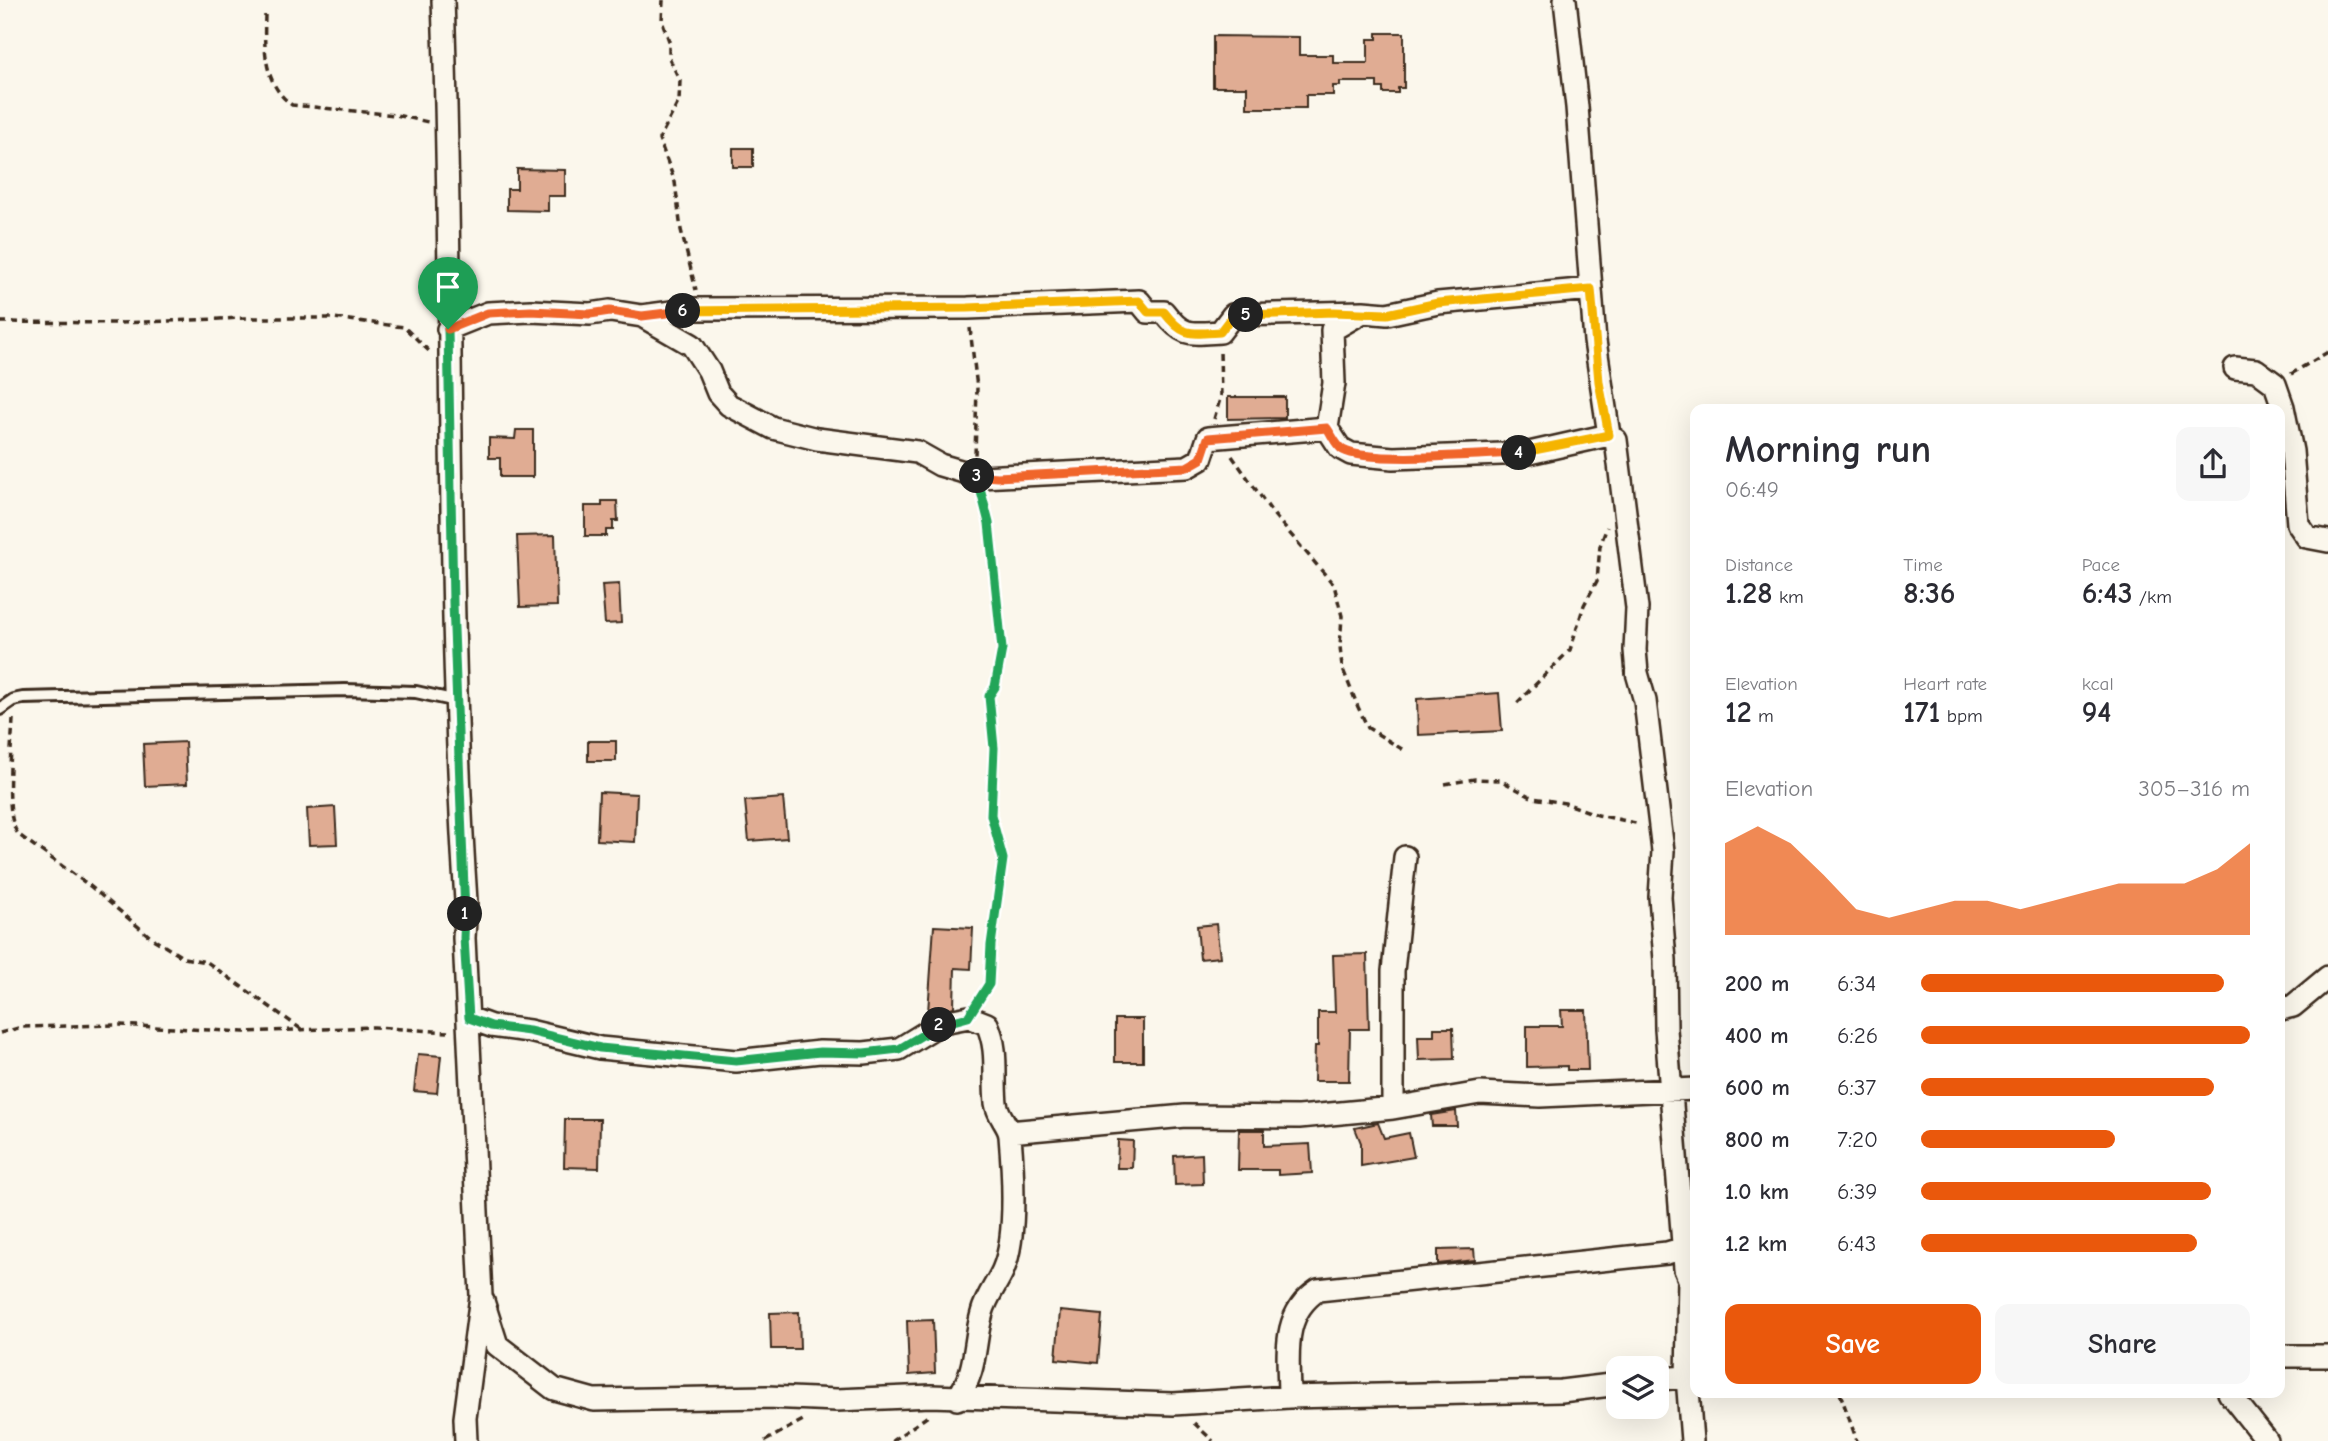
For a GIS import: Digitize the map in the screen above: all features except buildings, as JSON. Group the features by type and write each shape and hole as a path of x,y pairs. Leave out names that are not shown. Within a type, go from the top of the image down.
{"street":[{"path":"443,0 453,603 466,901 464,938 481,1296 465,1418 466,1441"},
{"path":"1565,0 1599,382 1609,435 1616,440 1637,608 1637,673 1645,701 1663,851 1660,897 1671,1088 1684,1248 1690,1270"},
{"path":"448,329 488,313 531,311 590,314 610,311 642,316 695,309 968,308 1139,301 1148,312 1164,312 1182,331 1191,334 1220,332 1233,315 1363,312 1387,314 1438,303 1591,289"},
{"path":"1363,312 1332,330 1334,383 1327,428 1340,448 1351,454 1393,458 1529,453 1609,435"},
{"path":"642,316 692,345 709,371 718,393 741,413 773,428 817,439 917,452 940,466 974,475 997,477 1187,467 1201,459 1208,438 1327,428"},
{"path":"2235,368 2256,370 2275,384 2282,404"},
{"path":"2285,417 2292,451 2298,524 2307,537 2328,541"},
{"path":"1393,1108 1393,971 1405,857"},
{"path":"2285,1008 2293,1006 2328,976"},
{"path":"469,1025 529,1031 600,1048 736,1061 820,1052 864,1053 899,1049 943,1022 968,1017 987,1024 994,1039 999,1118 1009,1132 1013,1186 1009,1241 1004,1268 982,1312 974,1368 957,1399"},
{"path":"1009,1132 1185,1116 1299,1117 1393,1108 1480,1093 1540,1096 1690,1089"},
{"path":"1289,1397 1289,1343 1294,1315 1302,1302 1318,1290 1667,1253 1684,1248"},
{"path":"481,1296 497,1345 554,1389 594,1400 767,1397 837,1400 931,1396 957,1399 1172,1404 1289,1397 1561,1391 1606,1386"},
{"path":"1690,1318 1687,1377 1692,1441"},
{"path":"2285,1356 2328,1356"},
{"path":"1669,1378 1687,1377"},
{"path":"2233,1398 2267,1441"}],"lane":[{"path":"0,709 13,700 37,697 191,696 235,692 345,690 416,692 457,701"}],"path":[{"path":"663,0 662,21 668,41 669,58 680,81 679,101 659,139 675,182 681,230 696,288 695,309"},
{"path":"265,15 269,76 279,95 292,105 396,114 447,127"},
{"path":"968,308 977,388 974,475"},
{"path":"0,322 120,323 244,318 334,318 404,327 449,370"},
{"path":"1220,332 1221,396 1208,438 1221,445 1237,462 1245,478 1274,515 1334,585 1342,616 1340,646 1345,676 1368,728 1405,751"},
{"path":"2275,384 2328,352"},
{"path":"968,1017 989,984 991,945 1003,859 991,815 994,748 989,696 995,687 1002,649 989,523 974,471 974,475"},
{"path":"1517,703 1570,650 1584,605 1597,581 1600,546 1608,524"},
{"path":"13,700 10,810 15,831 90,886 153,939 184,958 207,962 301,1029"},
{"path":"1445,784 1475,779 1500,780 1535,799 1565,803 1618,820 1660,828"},
{"path":"0,1033 22,1027 120,1025 220,1031 469,1025"},
{"path":"1842,1398 1857,1441"},
{"path":"892,1441 957,1399"}],"route":[{"path":"448,329 453,603 469,1018 491,1026 529,1031 600,1048 676,1057 736,1061 820,1052 864,1053 899,1049 943,1022 968,1017 989,984 991,945 1003,859 991,815 994,748 989,696 995,687 1002,649 989,523 980,484 978,478 974,471 974,475 981,477 997,477 1187,467 1201,459 1208,438 1327,428 1340,448 1351,454 1393,458 1529,453 1609,435 1599,382 1591,289 1438,303 1387,314 1334,312 1233,315 1220,332 1191,334 1175,326 1164,312 1148,312 1139,301 968,308 695,309 642,316 610,311 590,314 531,311 488,313 448,329"}]}
